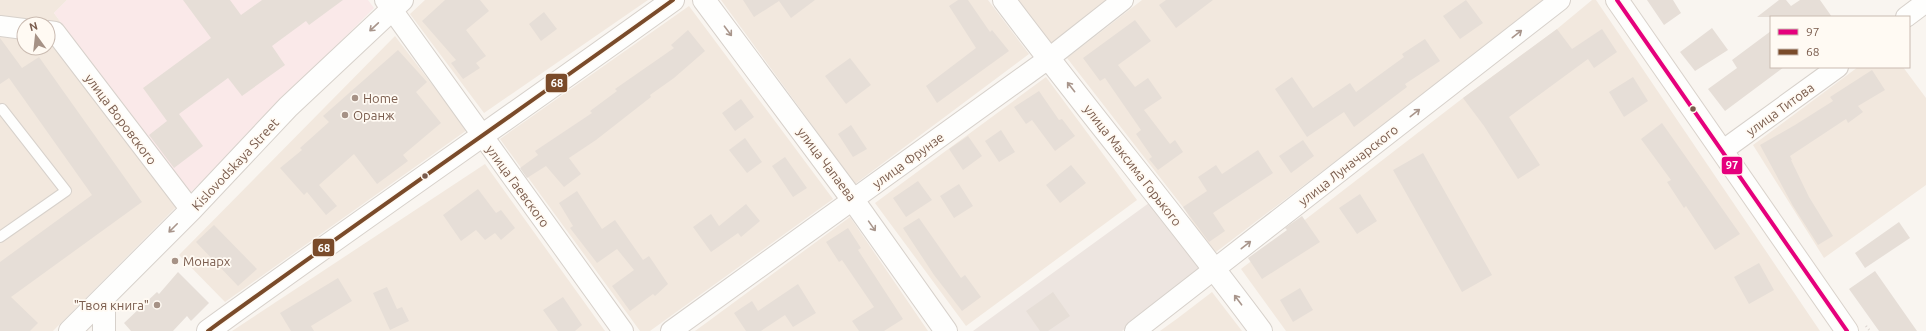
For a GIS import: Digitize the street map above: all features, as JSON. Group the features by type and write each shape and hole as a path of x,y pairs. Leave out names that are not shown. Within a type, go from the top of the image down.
{"street":[{"path":"208,331 334,239 482,137 673,0"},
{"name":"улица Чапаева","path":"704,0 854,200 946,331"},
{"name":"улица Максима Горького","path":"1004,0 1048,59 1215,269 1261,331"},
{"name":"улица Фрунзе","path":"671,331 1048,59 1123,0"},
{"name":"улица Луначарского","path":"1135,331 1560,0"},
{"path":"1617,0 1847,331"},
{"path":"1907,16 1926,2"},
{"name":"улица Гаевского","path":"393,3 482,137 623,331"},
{"name":"Kislovodskaya Street","path":"70,331 191,210 288,107 393,3"},
{"path":"0,26 16,28"},
{"name":"улица Воровского","path":"56,33 191,210"},
{"name":"улица Титова","path":"1722,152 1837,68"},
{"path":"104,297 104,331"}],"lane":[{"path":"0,237 66,191 2,109"}],"shaded area":[{"path":"0,0 67,0 54,13 188,195 53,331 0,331"},
{"path":"67,0 368,0 374,8 188,195 54,13"},
{"path":"425,0 648,0 484,113 410,14"},
{"path":"721,0 988,0 1029,54 855,184"},
{"path":"1017,0 1107,0 1050,45"},
{"path":"1142,0 1547,0 1216,252 1206,244 1183,207 1067,58"},
{"path":"1592,0 1596,0 1820,331 1286,331 1241,269 1463,98 1557,29"},
{"path":"689,6 833,199 650,331 640,331 500,139"},
{"path":"395,36 467,130 225,302 179,255"},
{"path":"1857,68 1904,68 1926,98 1926,185 1824,258 1753,145"},
{"path":"1046,77 1137,200 966,326 875,203"},
{"path":"485,164 605,331 232,331"},
{"path":"1149,203 1201,270 1122,331 973,331"},
{"path":"850,217 928,331 695,331 706,323"},
{"path":"1212,292 1242,331 1160,331 1178,318"}],"building":[{"path":"183,0 230,0 241,15 262,0 343,0 309,25 306,21 272,46 285,65 242,96 228,78 179,114 203,146 174,168 149,135 167,121 143,88 211,38"},
{"path":"445,0 480,0 489,11 466,30 486,56 476,63 480,68 463,79 451,63 456,60 422,21"},
{"path":"743,0 815,0 791,18 779,1 754,17"},
{"path":"958,0 968,0 990,32 992,30 1009,51 937,103 926,86 976,48 949,6"},
{"path":"1166,0 1213,0 1176,28 1159,5"},
{"path":"1466,0 1483,23 1460,39 1443,16"},
{"path":"1647,0 1673,0 1681,13 1664,25"},
{"path":"1779,0 1786,0 1791,6 1800,0 1820,0 1831,16 1770,16 1757,17"},
{"path":"544,12 557,29 541,41 529,24"},
{"path":"1135,20 1151,41 1118,65 1135,87 1148,78 1162,98 1144,110 1170,144 1175,140 1183,152 1158,170 1149,159 1152,157 1136,134 1141,130 1105,78 1100,81 1083,58"},
{"path":"1712,28 1728,50 1695,71 1680,52"},
{"path":"1557,29 1572,49 1602,29 1617,52 1594,68 1588,59 1509,117 1540,165 1518,179 1484,126 1463,98"},
{"path":"688,30 705,51 674,78 650,95 651,97 596,140 569,158 581,174 564,187 546,166 527,178 520,168 538,155 535,151 592,113 590,111 617,91 615,89 674,48 671,45"},
{"path":"1770,32 1770,68 1783,68 1725,111 1708,89 1737,68 1732,60"},
{"path":"0,38 22,68 39,57 142,202 11,297 38,323 30,331 0,331 0,262 92,195 9,78 0,84"},
{"path":"1425,39 1440,61 1405,84 1407,87 1354,127 1344,112 1307,137 1275,89 1292,77 1313,108 1350,83 1356,92 1404,57 1402,54"},
{"path":"398,50 427,82 416,92 441,123 403,155 408,161 377,184 354,154 319,185 337,206 326,215 307,192 304,195 280,168 302,150 300,148 329,122 323,116"},
{"path":"850,58 871,85 846,104 825,76"},
{"path":"1872,70 1885,90 1858,106 1863,112 1848,123 1846,119 1790,156 1809,197 1833,236 1818,245 1793,206 1760,145 1833,101 1830,97"},
{"path":"1633,77 1648,101 1624,117 1609,92"},
{"path":"1039,91 1059,120 1062,119 1075,136 1055,151 1032,120 1026,124 1014,107"},
{"path":"741,99 754,117 735,131 722,113"},
{"path":"1662,123 1740,234 1715,250 1686,206 1684,208 1667,182 1671,180 1641,139"},
{"path":"851,125 867,149 853,157 838,134"},
{"path":"1001,130 1015,152 999,162 985,141"},
{"path":"968,136 982,156 963,170 949,149"},
{"path":"745,138 762,162 747,173 729,150"},
{"path":"1303,140 1314,156 1291,173 1279,156"},
{"path":"1258,150 1273,173 1213,213 1225,231 1209,242 1183,207 1207,191 1198,177 1216,165 1222,174"},
{"path":"1423,153 1492,275 1462,292 1393,170"},
{"path":"785,157 807,188 793,197 772,166"},
{"path":"1071,165 1086,183 1060,203 1046,185"},
{"path":"918,181 932,200 906,217 893,198"},
{"path":"959,184 973,206 954,218 940,196"},
{"path":"478,189 496,213 501,210 515,228 501,240 495,233 485,240 476,230 461,241 443,215"},
{"path":"577,191 602,229 615,220 643,260 649,256 668,284 655,296 653,294 630,311 612,286 634,270 617,249 597,263 570,228 573,226 559,203"},
{"path":"1360,194 1377,221 1357,234 1339,208"},
{"path":"746,204 760,221 741,237 738,233 711,252 693,227 711,214 719,226"},
{"path":"1302,216 1320,242 1262,279 1248,258 1287,230 1285,228"},
{"path":"919,218 961,278 965,275 981,297 962,311 934,275 903,228"},
{"path":"1899,222 1910,238 1865,268 1855,253"},
{"path":"214,225 257,269 238,286 196,242"},
{"path":"848,228 861,248 858,250 903,319 884,331 859,331 852,321 874,307 842,260 839,262 826,242"},
{"path":"1759,263 1774,290 1749,304 1734,277"},
{"path":"1875,271 1917,331 1879,331 1849,289"},
{"path":"178,272 209,303 191,321 187,316 173,331 131,331 124,323 157,292 159,294"},
{"path":"338,278 352,301 311,326 314,331 291,331 280,313"},
{"path":"798,284 816,313 793,327 785,315 761,331 746,331 734,313 752,301 758,311"},
{"path":"387,287 397,309 402,307 409,321 390,330 373,293"},
{"path":"1300,288 1313,310 1293,322 1280,300"},
{"path":"1053,292 1070,316 1048,331 1040,331 1026,311"},
{"path":"563,297 582,325 575,331 558,331 543,310"}],"transit line":[{"name":"68","path":"208,331 673,0"},
{"name":"97","path":"1617,0 1847,331"}],"place":[{"name":"Home","path":"355,98"},
{"name":"Оранж","path":"345,115"},
{"name":"Монарх","path":"175,261"},
{"name":"\"Твоя книга\"","path":"157,305"}]}
